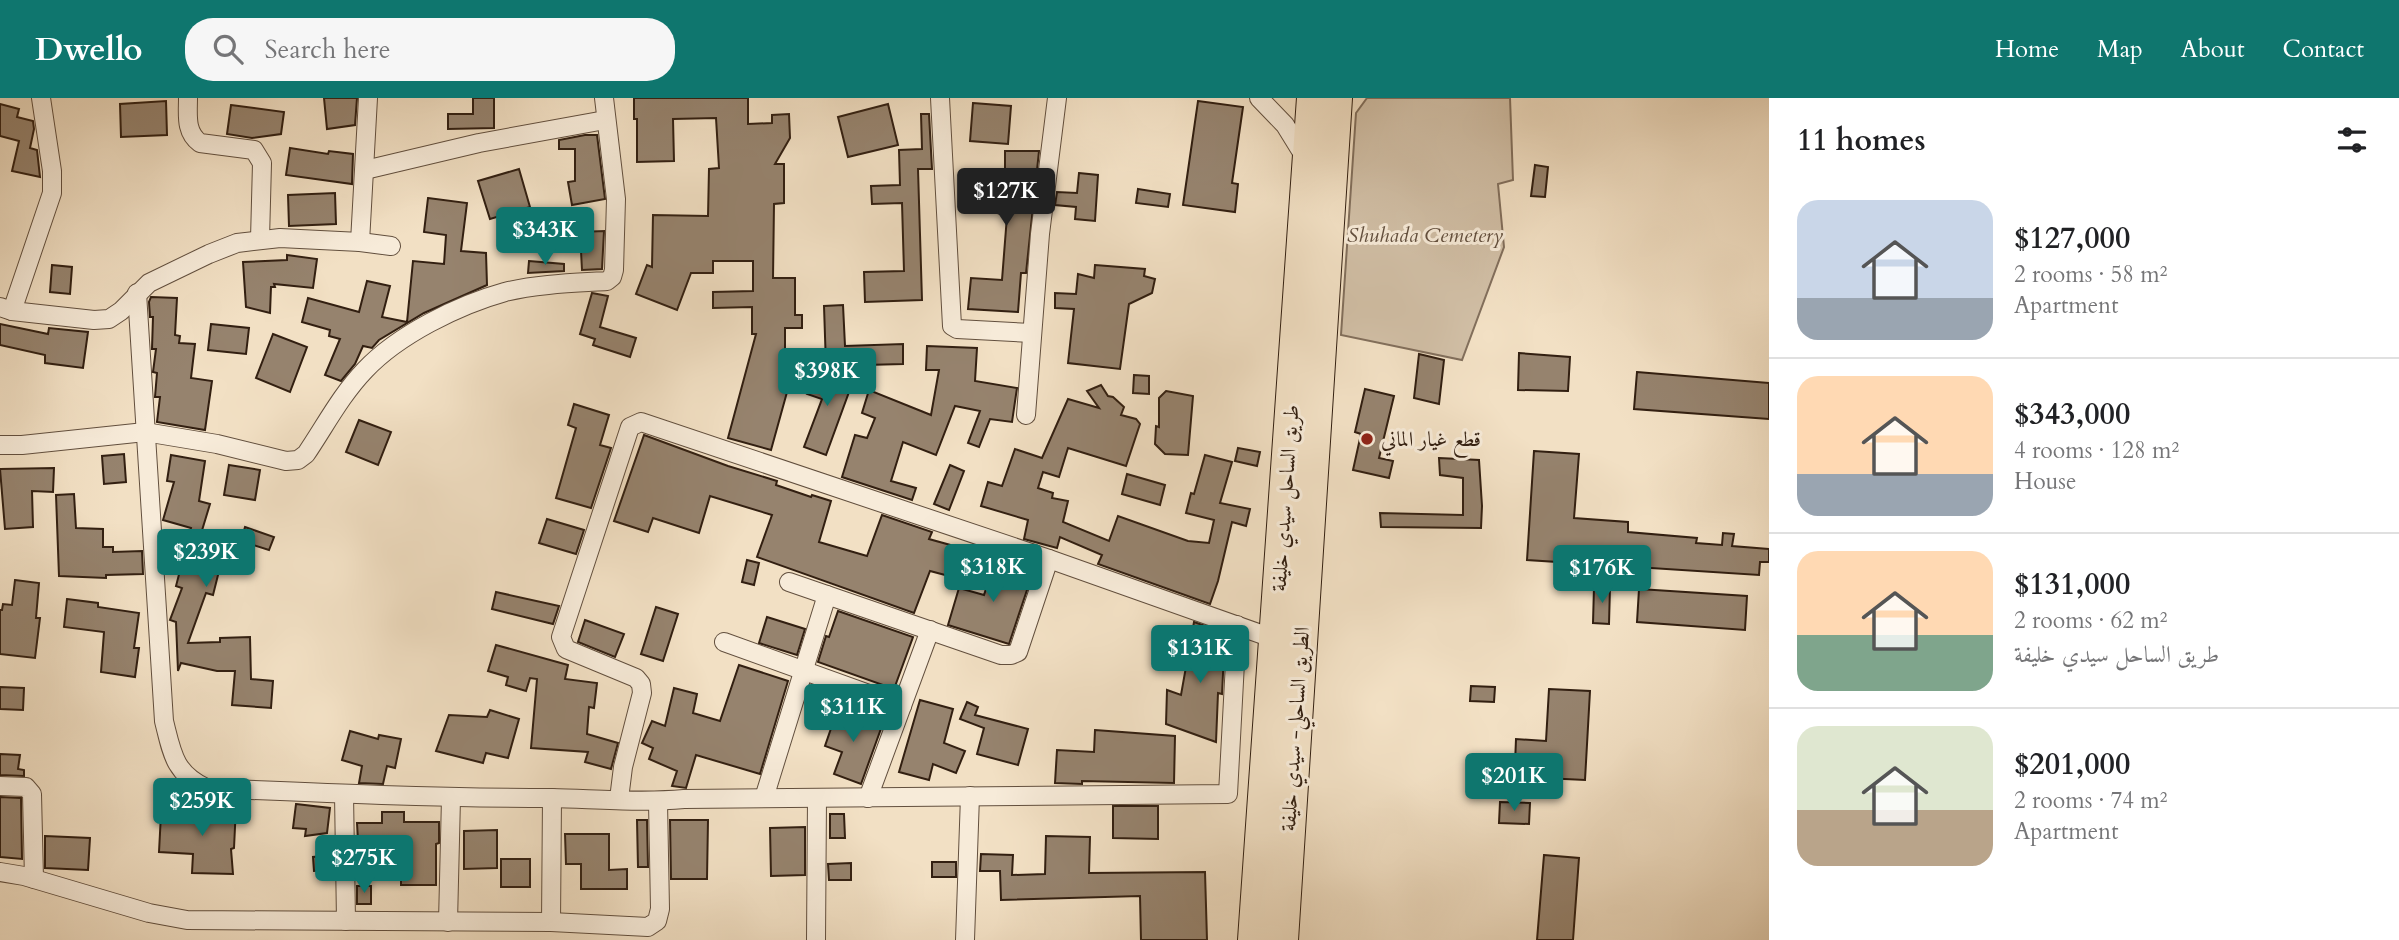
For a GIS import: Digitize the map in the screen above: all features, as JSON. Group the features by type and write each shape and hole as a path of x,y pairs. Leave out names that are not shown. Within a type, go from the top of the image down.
{"highway":[{"name":"طريق الساحل سيدي خليفة","path":"1254,940 1246,794 1275,639 1313,98"},
{"name":"الطريق الساحلي- سيدي خليفة","path":"1282,940 1336,98"}],"street":[{"path":"41,98 52,171 52,193 6,309 94,320 109,319 121,311 137,293 164,274 237,243 260,239 360,242 391,246"},
{"path":"188,98 189,130 193,138 200,143 254,150 260,155 260,239"},
{"path":"360,242 368,98"},
{"path":"0,445 145,432 216,444 286,461 298,460 306,454 352,384 367,368 427,324 474,302 507,292 607,281 612,277 616,199 604,98"},
{"path":"940,98 952,326 957,329 1032,333"},
{"path":"1026,415 1040,234 1057,98"},
{"path":"1259,98 1285,125 1309,163"},
{"path":"365,170 479,143 605,120"},
{"path":"137,293 164,721 172,757 184,773 206,788 451,798 619,799 658,802 684,799 1246,794 1237,625"},
{"path":"619,799 623,767 642,693 641,684 636,678 566,649 561,637 631,427 635,423 641,422 805,475 1275,639"},
{"path":"789,582 1002,655 1012,655 1018,652 1049,559"},
{"path":"764,798 827,595"},
{"path":"868,797 930,630"},
{"path":"724,642 902,706"},
{"path":"0,786 26,787 32,794 34,878"},
{"path":"344,794 346,921"},
{"path":"965,940 970,796"},
{"path":"448,922 451,798"},
{"path":"551,922 552,798"},
{"path":"816,940 817,798"},
{"path":"0,872 34,878 149,912 187,920 551,922 648,927 656,921 660,909 658,802"}],"green space":[{"name":"Shuhada Cemetery","path":"1367,98 1510,98 1513,180 1498,184 1504,247 1462,360 1341,335 1356,113"}],"building":[{"path":"324,98 357,98 355,125 327,129"},
{"path":"473,98 494,98 494,128 448,129 448,114 473,114"},
{"path":"634,98 748,98 748,124 772,123 772,115 789,114 790,138 775,164 784,164 784,203 774,204 773,278 795,278 795,315 802,315 802,328 785,328 785,353 797,356 771,450 728,438 756,334 752,334 752,307 713,308 713,292 753,291 753,261 713,261 713,273 691,273 677,310 636,294 647,265 652,267 653,215 708,216 709,169 719,168 716,118 673,119 674,161 637,162"},
{"path":"166,101 167,135 121,137 120,104"},
{"path":"1198,101 1243,107 1232,183 1238,184 1235,212 1183,205"},
{"path":"973,103 1011,106 1008,144 970,141"},
{"path":"0,104 19,109 17,117 33,121 30,148 37,150 40,177 12,171 19,141 0,136"},
{"path":"888,104 898,145 848,157 838,117"},
{"path":"231,105 284,112 281,134 252,138 227,134"},
{"path":"921,114 929,114 932,169 918,169 922,300 865,302 864,272 904,271 902,203 872,204 871,186 900,185 899,150 922,149"},
{"path":"597,135 605,199 572,205 568,182 575,181 575,149 559,149 559,140"},
{"path":"290,148 328,154 329,151 353,154 352,184 286,175"},
{"path":"1005,151 1039,151 1026,273 1021,273 1018,312 968,309 971,278 1002,280 1007,216 959,201 967,173 1005,184"},
{"path":"1535,165 1548,167 1545,197 1531,196"},
{"path":"519,169 530,207 490,219 478,181"},
{"path":"1079,173 1098,175 1095,221 1075,219 1076,207 1055,205 1057,192 1077,193"},
{"path":"1138,189 1170,194 1168,207 1136,203"},
{"path":"335,193 336,224 289,226 288,195"},
{"path":"428,198 467,203 461,251 486,253 487,285 424,313 379,340 372,348 363,346 355,364 341,381 325,375 340,339 329,336 330,330 302,322 308,298 359,312 367,281 390,286 382,317 407,322 413,261 444,264 446,235 424,232"},
{"path":"604,231 602,269 582,270 580,232"},
{"path":"287,255 317,259 313,288 274,284 275,287 271,287 270,313 246,307 243,262 287,260"},
{"path":"529,261 564,264 564,271 528,273"},
{"path":"52,265 72,267 70,294 50,292"},
{"path":"1095,265 1145,269 1144,276 1155,279 1152,293 1129,304 1120,369 1068,363 1074,309 1055,308 1055,293 1076,294 1078,274 1094,278"},
{"path":"592,293 608,296 600,327 636,338 630,357 593,345 595,339 580,334"},
{"path":"151,297 177,298 175,335 180,336 179,343 195,344 191,378 212,381 205,430 157,422 160,397 155,397 157,373 153,372 156,349 152,349"},
{"path":"843,305 845,346 903,344 903,364 826,366 824,306"},
{"path":"0,324 48,334 49,328 88,332 83,368 45,363 45,355 0,345"},
{"path":"211,324 249,328 246,354 208,350"},
{"path":"273,334 307,347 290,392 256,378"},
{"path":"927,346 977,348 975,381 1017,388 1012,422 990,419 979,447 968,443 980,411 955,406 936,455 903,442 891,481 916,488 912,500 842,477 855,435 867,438 875,418 862,413 869,390 931,415 939,370 926,370"},
{"path":"1519,353 1570,357 1568,391 1518,390"},
{"path":"1419,354 1444,360 1439,404 1414,398"},
{"path":"817,368 853,381 826,455 804,447 822,399 807,394"},
{"path":"1637,372 1769,383 1769,419 1634,409"},
{"path":"1134,375 1149,376 1149,394 1133,393"},
{"path":"1101,385 1108,396 1124,407 1121,415 1136,419 1140,424 1126,466 1068,448 1059,477 1043,472 1038,488 1053,493 1052,498 1068,501 1063,522 1109,541 1118,516 1188,541 1209,543 1214,520 1186,513 1191,493 1194,494 1205,455 1232,462 1220,503 1250,509 1246,526 1232,522 1210,604 1098,564 1102,555 1060,537 1057,548 1024,539 1028,520 981,506 988,482 1002,486 1015,449 1042,458 1068,399 1099,408 1087,391"},
{"path":"1365,389 1394,396 1379,458 1393,461 1389,478 1353,470 1361,434 1355,432"},
{"path":"1166,391 1193,396 1188,455 1165,454 1155,444 1156,426 1159,427 1159,398"},
{"path":"574,404 609,415 600,445 611,448 591,508 556,498 576,428 568,425"},
{"path":"359,420 391,432 378,465 346,452"},
{"path":"644,435 777,481 776,485 831,501 819,542 867,556 882,515 932,532 929,539 972,551 964,580 930,571 914,613 757,557 772,515 710,496 699,533 653,518 648,532 614,521"},
{"path":"1238,448 1260,452 1257,466 1235,461"},
{"path":"1534,451 1579,454 1574,518 1628,522 1628,532 1697,538 1696,543 1722,545 1723,533 1734,534 1732,546 1769,549 1769,562 1760,562 1759,575 1527,560"},
{"path":"124,454 126,482 104,484 102,456"},
{"path":"171,455 205,461 199,501 210,504 200,537 226,543 213,595 206,593 188,643 250,637 251,679 273,681 271,708 232,705 235,671 217,671 181,663 178,671 176,622 170,620 182,588 176,586 191,528 163,520 174,482 167,481"},
{"path":"1439,458 1479,460 1481,528 1381,527 1380,513 1463,515 1463,478 1440,475"},
{"path":"229,465 260,470 255,500 224,495"},
{"path":"950,465 964,471 949,510 934,504"},
{"path":"54,468 53,492 32,491 33,527 5,529 0,469"},
{"path":"1127,474 1165,485 1160,505 1122,494"},
{"path":"74,494 76,528 103,529 103,547 113,547 113,552 142,551 143,574 106,575 106,578 59,576 56,495"},
{"path":"547,519 584,530 576,554 539,543"},
{"path":"245,527 274,537 269,550 241,541"},
{"path":"747,560 759,563 754,585 742,582"},
{"path":"995,561 1033,572 1009,644 948,625 959,588 984,595"},
{"path":"15,580 39,583 36,618 40,618 35,658 0,654 0,610 3,604 12,605"},
{"path":"1594,587 1610,587 1609,624 1593,623"},
{"path":"1639,589 1747,596 1745,630 1637,622"},
{"path":"496,592 559,606 553,624 492,609"},
{"path":"67,599 139,613 134,648 139,648 135,677 101,672 104,632 64,627"},
{"path":"656,607 678,614 663,661 641,654"},
{"path":"838,611 913,637 894,689 818,662"},
{"path":"767,617 805,629 797,655 759,643"},
{"path":"585,620 624,634 615,657 578,642"},
{"path":"1194,622 1225,633 1216,742 1166,724 1167,690 1181,695"},
{"path":"496,645 568,665 565,679 597,683 594,708 589,707 587,734 618,743 611,769 585,762 588,752 531,748 537,679 530,678 526,691 506,685 508,677 488,671"},
{"path":"739,665 788,681 760,774 696,755 686,788 672,786 677,771 649,759 653,748 642,743 652,721 665,726 674,688 697,694 693,713 720,721"},
{"path":"1471,686 1495,687 1494,702 1470,701"},
{"path":"0,687 24,688 23,710 0,709"},
{"path":"1549,689 1590,691 1585,780 1544,778 1545,765 1515,764 1516,739 1546,741"},
{"path":"920,700 953,709 944,743 965,751 956,773 933,764 929,780 899,772"},
{"path":"967,702 978,707 975,715 1028,729 1018,765 977,754 984,728 960,719"},
{"path":"490,710 519,719 508,758 486,753 483,763 436,751 449,715 487,717"},
{"path":"837,711 856,718 857,714 883,723 861,784 834,774 842,752 825,746"},
{"path":"1095,730 1175,736 1174,783 1055,783 1057,750 1094,752"},
{"path":"350,731 378,739 379,735 401,739 395,768 387,766 383,784 359,783 362,766 342,760"},
{"path":"0,754 20,755 18,769 24,770 24,776 0,775"},
{"path":"0,797 21,798 22,859 0,857"},
{"path":"1500,802 1530,803 1529,824 1499,823"},
{"path":"296,804 330,808 327,833 305,836 306,829 293,828"},
{"path":"200,805 236,806 234,848 231,849 233,874 192,873 193,854 159,852 161,814 199,815"},
{"path":"1113,806 1158,806 1158,839 1113,838"},
{"path":"382,812 404,812 404,822 439,822 436,885 401,885 401,843 358,841 357,823 382,823"},
{"path":"830,814 844,814 845,838 830,838"},
{"path":"637,820 647,820 648,867 638,867"},
{"path":"670,820 708,820 707,879 671,879"},
{"path":"805,827 805,875 771,876 770,828"},
{"path":"497,830 497,868 464,869 464,831"},
{"path":"565,834 609,834 609,870 627,869 627,889 581,889 581,864 566,864"},
{"path":"45,836 90,838 88,870 45,868"},
{"path":"1046,836 1090,837 1089,873 1205,872 1207,940 1141,940 1140,896 1001,900 1000,871 980,871 981,854 1013,855 1012,875 1045,874"},
{"path":"333,855 334,870 314,871 313,857"},
{"path":"1544,855 1579,858 1573,940 1537,940"},
{"path":"501,859 530,859 530,887 501,887"},
{"path":"932,862 956,862 956,877 932,877"},
{"path":"851,863 851,880 829,880 828,864"},
{"path":"357,886 371,886 371,904 357,904"}],"place":[{"name":"قطع غيار الماني","path":"1367,439"}]}
